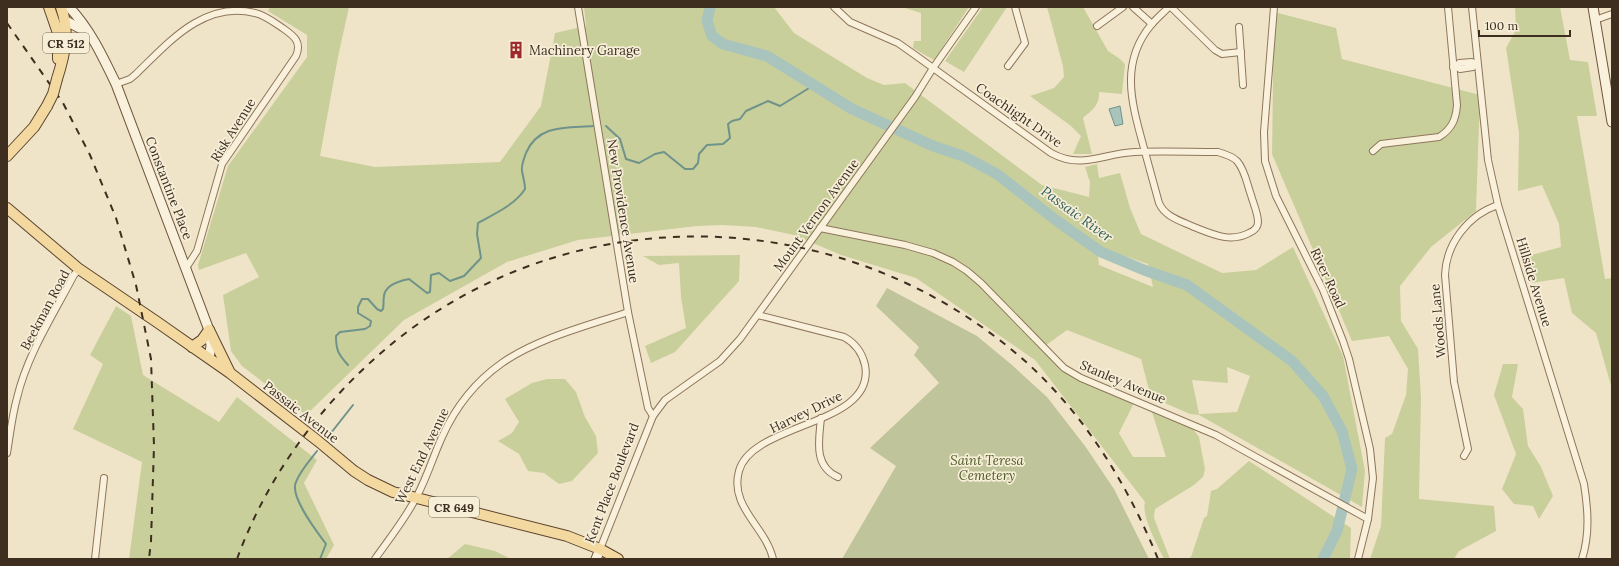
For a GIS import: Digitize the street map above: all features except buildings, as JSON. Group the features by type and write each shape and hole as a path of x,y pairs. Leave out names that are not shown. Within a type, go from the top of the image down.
{"main road":[{"name":"CR 512","path":"49,7 58,33 57,79"},
{"path":"54,7 59,15 66,21"},
{"name":"CR 512","path":"7,156 34,127 53,94 64,57 66,42 66,21 61,7"},
{"name":"Passaic Avenue","path":"7,208 79,269 230,373 318,441 354,471 380,486 416,498 558,534 600,549 618,559"},
{"path":"192,347 202,340 209,330 230,373"}],"street":[{"name":"Constantine Place","path":"69,7 82,22 104,59 116,84 209,330 211,346 209,358"},
{"name":"New Providence Avenue","path":"578,7 628,312 648,408 653,416"},
{"name":"Coachlight Drive","path":"834,7 850,22 898,44 1051,152 1061,157 1074,161 1085,161 1127,152 1145,152 1218,152 1232,158 1238,162 1243,171 1258,217 1257,226 1248,234 1224,238 1174,218 1166,213 1159,204 1145,152"},
{"name":"Mount Vernon Avenue","path":"653,416 665,400 720,361 740,340 874,155 976,7"},
{"path":"1008,66 1025,43 1015,7"},
{"path":"1097,26 1123,7"},
{"path":"1133,7 1152,24"},
{"path":"1145,152 1131,96 1130,79 1135,54 1143,36 1152,24 1170,7 1215,50 1222,54 1241,52"},
{"name":"River Road","path":"1274,7 1264,132 1266,161 1276,196 1323,290 1348,354 1373,463 1373,478 1368,519 1358,559"},
{"path":"1373,151 1381,144 1439,138 1446,133 1453,124 1456,116 1455,67 1448,7"},
{"name":"Hillside Avenue","path":"1472,7 1476,64 1488,160 1498,204 1584,484 1588,511 1588,529 1582,559"},
{"path":"1593,7 1612,122"},
{"name":"Risk Avenue","path":"116,84 130,79 186,27 214,13 231,11 255,13 264,16 292,34 298,42 298,51 296,56 222,164 197,251 186,268"},
{"path":"1596,20 1612,14"},
{"name":"Constantine Place","path":"66,21 88,33"},
{"path":"1239,27 1244,85"},
{"path":"1455,67 1459,63 1472,62 1476,64"},
{"name":"Woods Lane","path":"1464,456 1468,449 1454,382 1445,275 1446,262 1453,242 1465,228 1485,210 1498,204"},
{"name":"Stanley Avenue","path":"820,228 905,245 933,253 953,262 981,283 1064,368 1081,378 1191,423 1216,435 1368,519"},
{"name":"Beekman Road","path":"7,453 17,398 23,377 47,326 74,275 79,269"},
{"name":"West End Avenue","path":"375,559 416,498 451,420 460,405 487,376 519,353 537,344 628,312"},
{"name":"Harvey Drive","path":"758,315 844,337 858,349 862,356 865,368 865,380 860,391 856,398 846,406 762,444 745,458 740,467 737,487 740,502 767,541 773,559"},
{"name":"Kent Place Boulevard","path":"596,559 653,416"},
{"path":"821,418 819,438 820,458 826,470 838,477"},
{"path":"96,559 104,478"}],"green space":[{"path":"270,7 349,7 338,57 320,156 375,167 500,162 541,106 555,33 586,26 584,7 774,7 794,33 867,78 884,85 905,83 1042,185 1089,197 1090,182 1085,167 1097,164 1099,178 1120,173 1130,208 1141,234 1222,273 1256,270 1293,247 1343,356 1365,471 1362,507 1199,415 1190,414 1144,394 1149,390 1141,359 1067,330 1042,348 1073,376 1135,401 1119,433 1133,457 1166,457 1152,412 1193,429 1199,437 1205,469 1203,477 1194,485 1155,509 1154,518 1170,559 1164,559 1154,539 1145,515 1145,502 1035,360 916,278 841,255 794,235 756,227 722,225 697,226 578,240 507,262 404,320 306,415 242,366 231,351 223,295 259,277 246,253 199,270 198,265 228,166 307,57 307,35 268,11","holes":["1097,247 1148,264 1153,287 1099,265","1227,367 1250,376 1237,412 1199,414 1192,380 1228,383"]},
{"path":"902,7 969,7 934,60 913,48 914,41 921,41 921,13"},
{"path":"983,7 1007,7 964,72 945,61"},
{"path":"1047,7 1083,7 1108,51 1125,64 1122,94 1099,92 1097,104 1083,118 1092,154 1073,154 1081,136 1071,126 1030,96 1054,88 1064,77 1063,66"},
{"path":"1515,7 1560,7 1570,60 1588,62 1597,116 1577,116 1605,279 1612,278 1612,389 1596,333 1572,313 1564,278 1531,283 1524,257 1561,247 1559,224 1542,185 1518,191 1519,133 1506,48 1516,30"},
{"path":"1274,12 1336,28 1342,59 1480,95 1476,211 1431,247 1400,286 1401,321 1418,349 1421,398 1419,499 1494,506 1496,531 1459,551 1454,559 1370,559 1381,526 1385,438 1392,434 1406,395 1408,369 1389,336 1352,341 1272,154"},
{"path":"740,255 739,281 675,352 651,363 645,346 686,328 681,297 679,263 659,265 643,256"},
{"name":"Saint Teresa Cemetery","path":"887,288 977,336 1047,397 1085,446 1114,489 1149,559 842,559 896,466 870,448 939,383 914,355 919,347 876,306"},
{"path":"116,306 131,316 143,375 219,422 237,397 317,460 304,483 334,545 326,559 129,559 142,462 73,429 103,364 90,355"},
{"path":"1503,364 1518,364 1512,397 1523,409 1528,446 1541,467 1553,496 1539,519 1533,506 1514,504 1502,489 1516,454 1494,395"},
{"path":"547,379 565,379 576,392 585,417 596,436 598,453 572,481 559,484 544,473 528,471 519,454 498,441 512,433 519,422 505,399 532,383"},
{"path":"1249,461 1351,528 1350,559 1186,559 1191,557 1204,518 1207,516 1211,491 1217,489"},
{"path":"465,544 495,551 511,559 447,559"}],"water":[{"path":"1120,106 1123,124 1115,126 1109,109"}],"waterway":[{"name":"Passaic River","path":"710,7 707,21 712,36 723,44 767,56 852,109 933,146 963,156 997,174 1057,221 1101,252 1144,270 1187,285 1292,361 1323,396 1342,431 1352,469 1337,531 1323,559"},
{"path":"606,126 620,139 626,159 639,163 655,154 664,152 685,169 693,169 698,163 699,154 707,145 723,144 730,138 728,124 732,121 740,119 746,111 768,101 780,106 814,85"},
{"path":"348,365 338,352 336,336 340,332 365,329 370,326 371,321 358,313 358,307 362,299 368,299 377,309 381,311 383,309 385,292 390,286 397,282 409,279 427,293 430,292 431,275 439,273 450,281 464,276 481,258 477,234 478,223 497,213 516,200 525,189 522,166 526,153 531,144 538,137 554,129 593,126"},
{"path":"327,438 353,405"},
{"path":"317,451 300,474 295,488 296,496 300,505 326,544 320,559"}],"railway":[{"path":"7,23 63,103 90,155 116,218 136,285 151,359 154,446 151,541 149,559"},
{"path":"237,559 265,497 301,440 344,388 368,364 394,342 467,294 546,260 628,241 712,237 796,247 877,271 954,309 1025,361 1067,404 1103,452 1119,478 1133,504 1158,559"}],"place":[{"name":"Machinery Garage","path":"516,50"}]}
